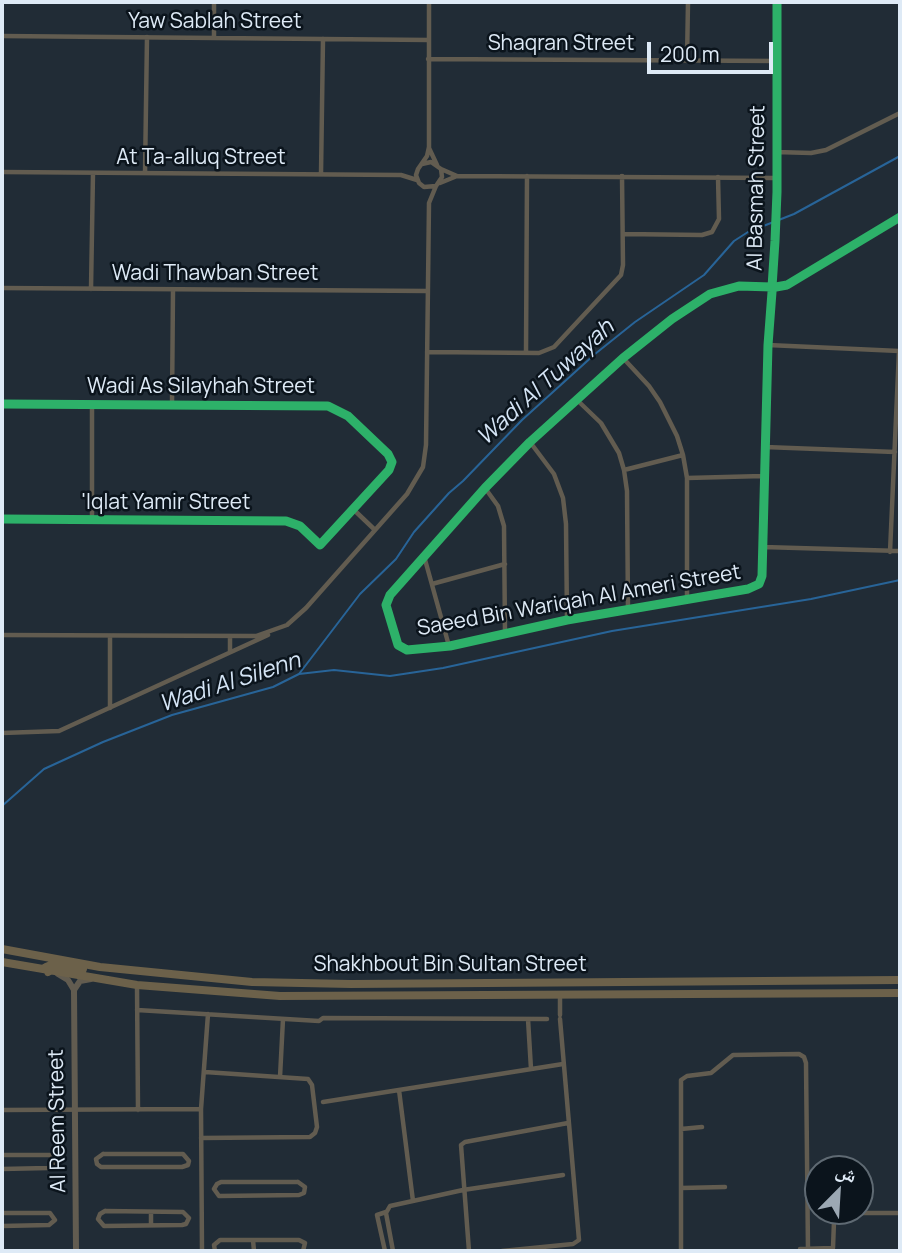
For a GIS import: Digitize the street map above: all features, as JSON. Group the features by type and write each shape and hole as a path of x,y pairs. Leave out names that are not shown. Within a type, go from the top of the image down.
{"main road":[{"name":"Shakhbout Bin Sultan Street","path":"2,949 100,967 206,979 299,984 900,980"},
{"name":"Shakhbout Bin Sultan Street","path":"2,962 138,985 280,996 900,993"},
{"path":"51,972 46,969 49,965 100,967"}],"street":[{"path":"214,2 214,38"},
{"path":"429,2 429,147 421,166 419,182 429,202"},
{"path":"687,61 688,2"},
{"name":"Al Basmah Street","path":"759,584 762,576 768,345 775,241 777,2"},
{"name":"Yaw Sablah Street","path":"2,36 429,40"},
{"path":"145,173 147,37"},
{"path":"321,174 323,39"},
{"name":"Shaqran Street","path":"428,59 777,61"},
{"path":"776,152 811,153 826,150 900,113"},
{"path":"2,733 59,732 287,625 306,608 412,487 422,467 426,445 429,202 442,177 429,147"},
{"path":"421,166 431,162 457,176"},
{"name":"At Ta-alluq Street","path":"401,175 421,166"},
{"name":"At Ta-alluq Street","path":"2,172 401,175 419,182"},
{"path":"91,289 93,173"},
{"path":"419,182 430,188 457,176 775,178"},
{"path":"526,353 527,176"},
{"path":"427,352 542,353 551,349 617,280 623,269 622,176"},
{"path":"623,234 705,235 712,232 719,219 718,177"},
{"name":"Saeed Bin Wariqah Al Ameri Street","path":"759,584 748,589 567,620 450,646 404,650 397,642 387,609 388,598 424,555 530,442 623,358 672,319 710,294 739,286 782,287 792,283 900,217"},
{"name":"Wadi Thawban Street","path":"2,288 428,291"},
{"path":"172,405 173,290"},
{"path":"768,345 900,351 890,552"},
{"path":"623,358 660,402 683,455 687,478 687,599"},
{"path":"576,399 601,423 619,453 624,470 627,491 628,610"},
{"name":"Wadi As Silayhah Street","path":"2,404 333,407 343,412 388,454 392,462 389,470 320,545"},
{"path":"92,405 92,520"},
{"path":"530,442 554,474 563,498 566,524 567,620"},
{"path":"765,446 895,452"},
{"path":"624,470 683,455"},
{"path":"687,478 763,476"},
{"path":"485,488 495,500 506,537 505,633"},
{"path":"353,509 375,530"},
{"name":"'Iqlat Yamir Street","path":"2,519 286,521 300,526 320,545"},
{"path":"763,547 900,551"},
{"path":"424,555 450,646"},
{"path":"432,584 506,564"},
{"path":"2,635 230,637 256,636 274,631"},
{"path":"110,637 110,708"},
{"path":"230,637 230,652"},
{"path":"108,697 120,704"},
{"path":"51,972 68,980 74,990 83,980 92,979"},
{"path":"138,985 138,1110"},
{"name":"Al Reem Street","path":"74,990 76,1251"},
{"path":"502,1251 573,1244 579,1240 563,1065 560,995"},
{"path":"137,1010 309,1020 547,1019"},
{"path":"208,1014 201,1109 202,1249 214,1249 218,1240 301,1240 305,1245 303,1251"},
{"path":"280,1077 283,1019"},
{"path":"528,1019 531,1069"},
{"path":"681,1251 681,1082 684,1077 707,1074 733,1055 804,1057 808,1250"},
{"path":"323,1102 563,1065"},
{"path":"201,1138 314,1135 317,1128 311,1082 306,1078 205,1072"},
{"path":"399,1090 413,1201"},
{"path":"2,1110 201,1109"},
{"path":"469,1251 459,1149 464,1143 568,1123"},
{"path":"681,1129 702,1127"},
{"path":"190,1161 183,1154 101,1154 96,1161 101,1167 184,1167 190,1161 201,1160"},
{"path":"150,1154 150,1167"},
{"path":"2,1155 50,1155 55,1162 48,1168 2,1169"},
{"path":"385,1251 377,1215 386,1212 390,1206 463,1190 563,1175"},
{"path":"251,1182 300,1182 305,1189 299,1195 251,1196 219,1196 214,1189 218,1183 251,1182"},
{"path":"251,1182 251,1196"},
{"path":"681,1188 725,1187"},
{"path":"201,1189 214,1189"},
{"path":"189,1219 183,1212 105,1211 97,1219 104,1226 184,1225 189,1219 201,1218"},
{"path":"151,1212 151,1225"},
{"path":"386,1212 393,1251"},
{"path":"2,1213 50,1213 55,1220 51,1225 2,1226"},
{"path":"800,1250 834,1249 834,1221 840,1213 900,1213"},
{"path":"253,1240 254,1251"}],"waterway":[{"name":"Wadi Al Tuwayah","path":"299,674 360,594 396,559 414,532 449,493 522,420 595,354 635,322 704,275 734,241 748,232 794,214 900,156"},
{"name":"Wadi Al Silenn","path":"2,806 44,769 103,742 172,715 273,687 299,674 334,670 390,676 443,668 612,631 811,599 900,580"}],"cycle path":[{"path":"777,2 777,192 775,241 772,287 772,292 768,345 762,576 759,584 748,589 567,620 450,646 407,650 398,645 386,605 390,595 485,488 530,442 623,358 672,319 710,294 739,286 772,287 776,287 787,285 900,217"},
{"path":"2,404 328,406 348,416 388,454 392,462 389,470 320,545 300,526 286,521 2,519"}]}
